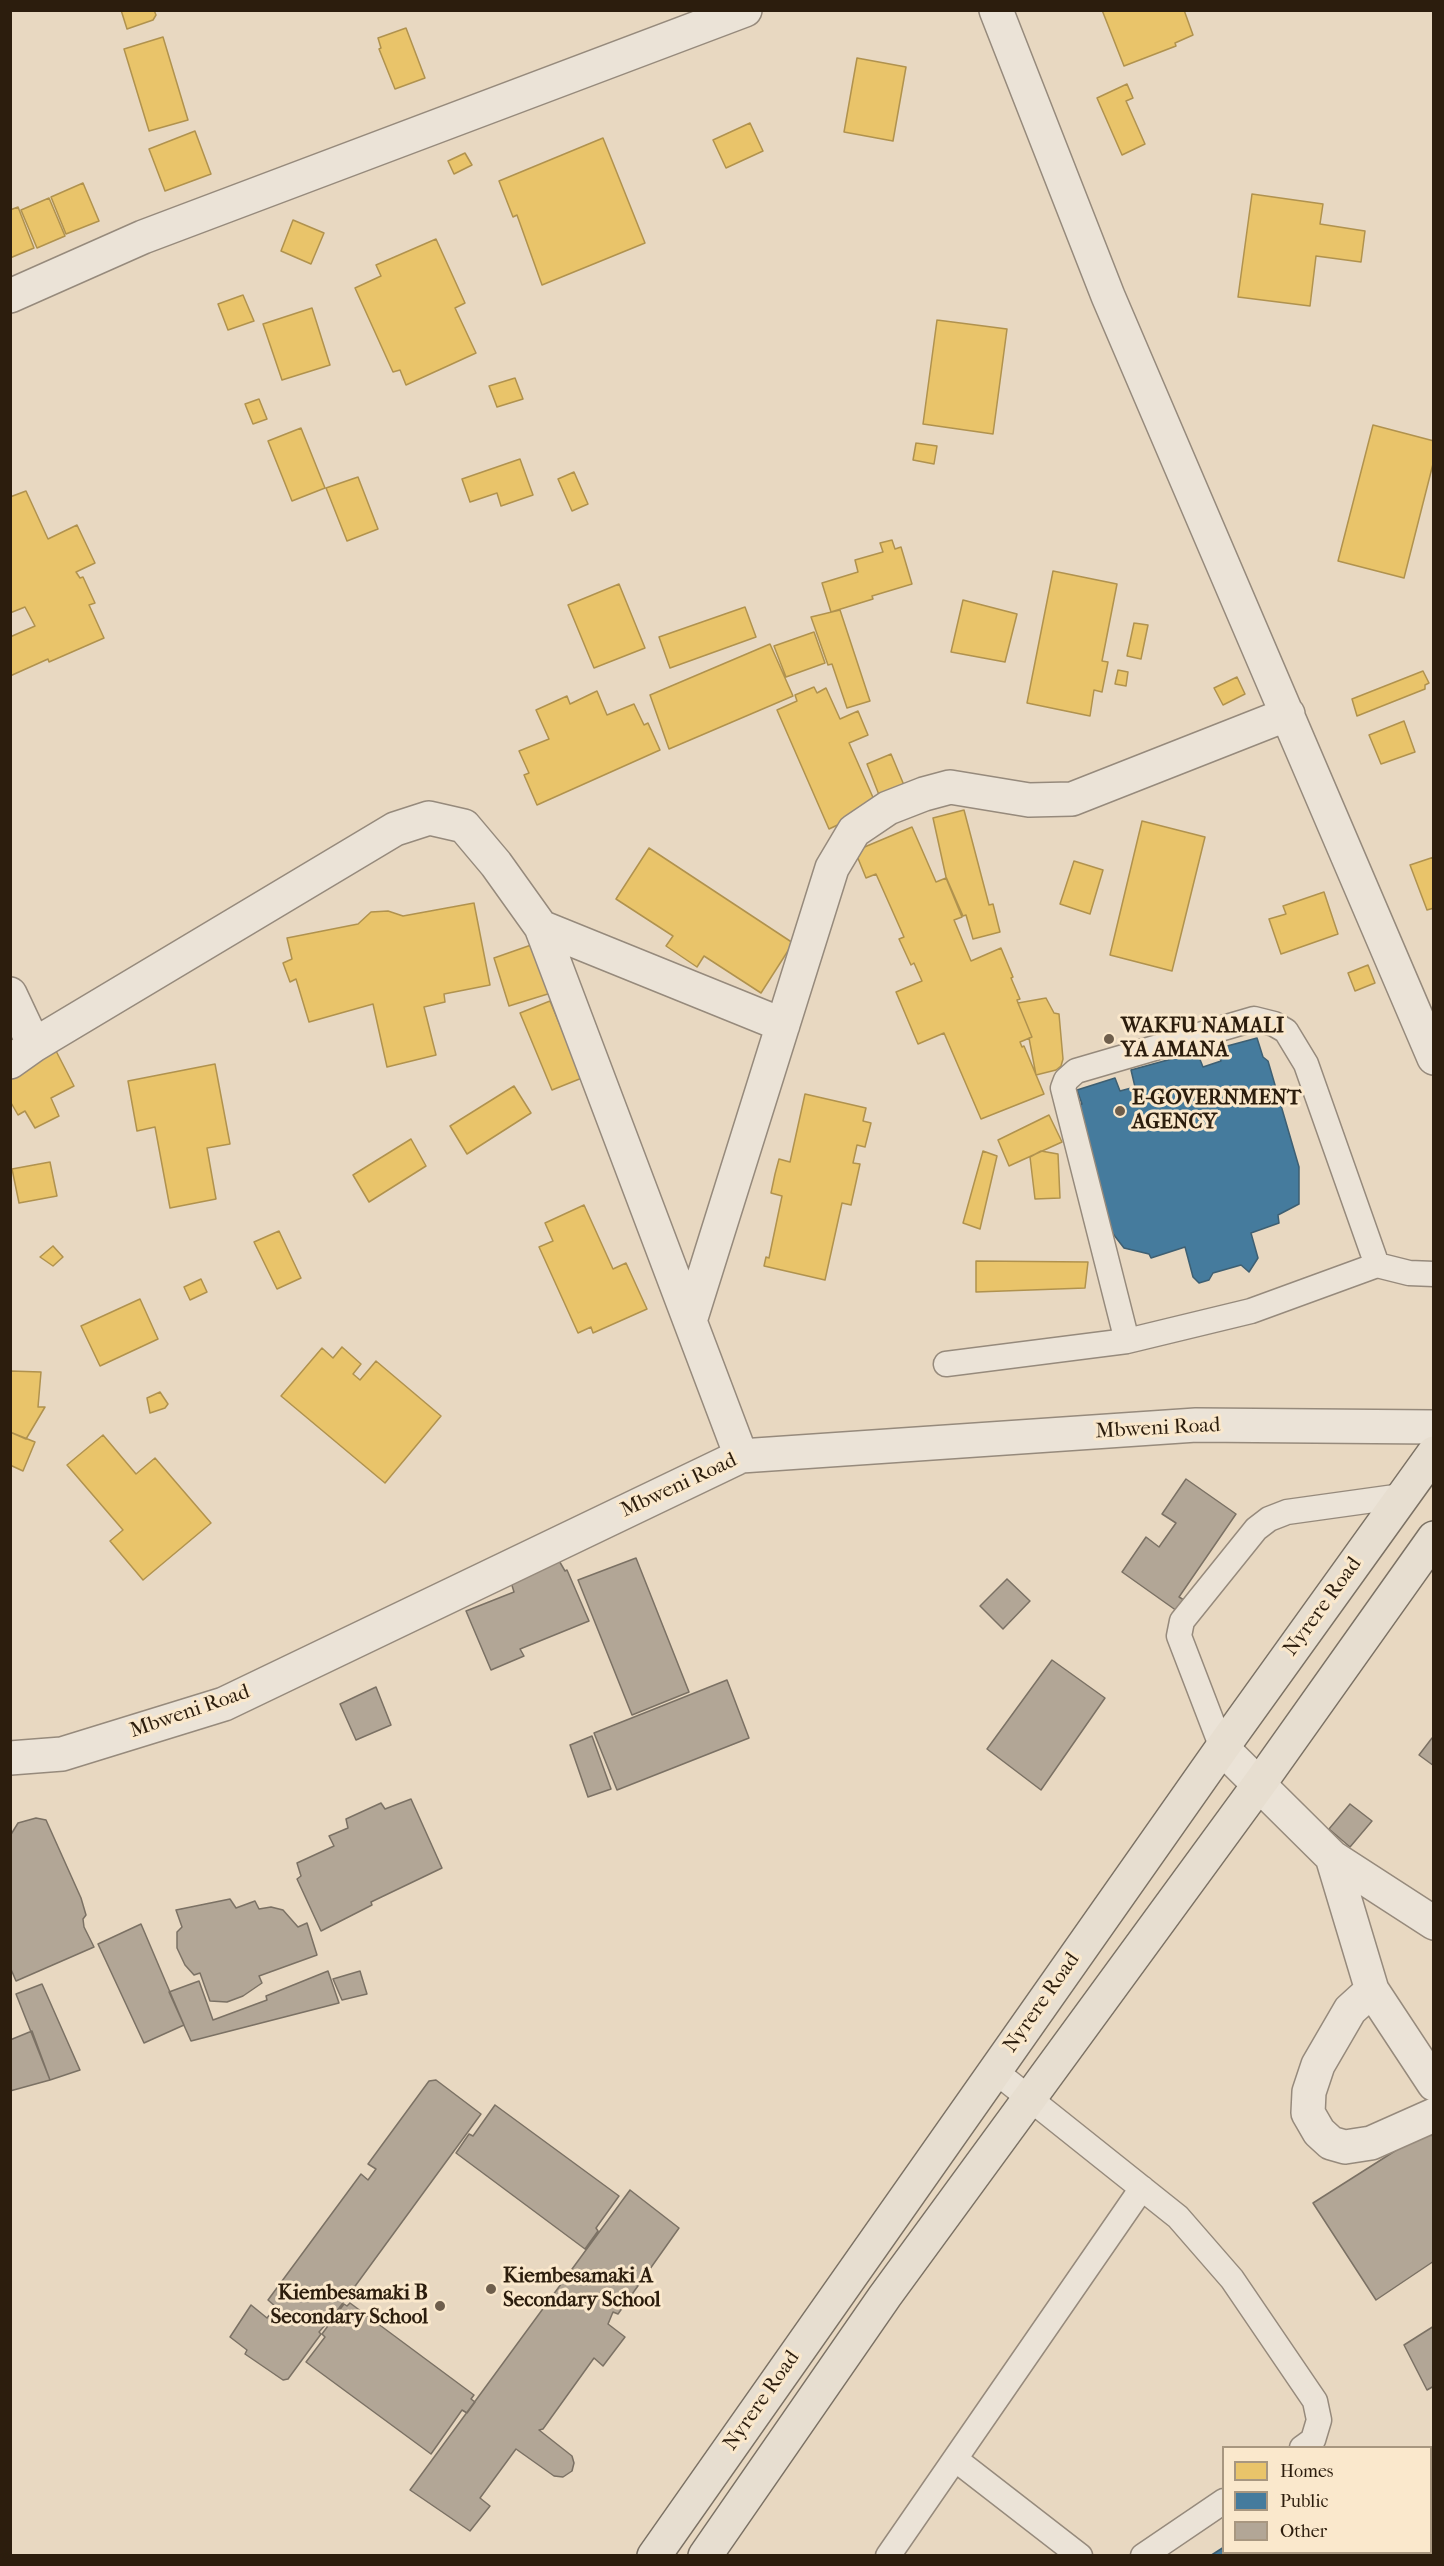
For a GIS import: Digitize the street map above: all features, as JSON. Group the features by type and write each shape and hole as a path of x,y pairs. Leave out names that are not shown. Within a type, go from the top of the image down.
{"main road":[{"name":"Nyrere Road","path":"654,2556 1222,1748 1434,1453"},
{"name":"Nyrere Road","path":"705,2556 885,2296 1260,1784 1434,1538"}],"street":[{"path":"10,296 154,233 745,10"},
{"path":"996,10 1108,296 1434,1058"},
{"path":"690,1321 832,868 854,831 888,808 950,787 1029,800 1072,799 1288,714"},
{"path":"10,994 22,1053 395,829 429,818 464,826 496,864 541,927 741,1456"},
{"path":"541,927 783,1025"},
{"name":"Mbweni Road","path":"10,1758 62,1754 224,1704 741,1456 1196,1425 1434,1427"},
{"path":"1222,1748 1332,1857 1434,1923"},
{"path":"1332,1857 1372,1990 1434,2085"},
{"path":"1372,1990 1350,2010 1318,2065 1309,2092 1308,2113 1319,2132 1331,2143 1344,2147 1371,2143 1434,2115"}],"lane":[{"path":"1127,1341 1063,1088 1066,1080 1076,1071 1254,1019 1274,1024 1286,1031 1306,1064 1377,1265"},
{"path":"946,1364 1127,1341 1251,1311 1377,1265 1409,1273 1434,1274"},
{"path":"1222,1748 1179,1636 1182,1622 1256,1529 1269,1519 1287,1512 1402,1496"},
{"path":"995,2071 1178,2217 1232,2279 1315,2401 1318,2420 1313,2440 1305,2446"},
{"path":"888,2556 1142,2188"},
{"path":"955,2458 1080,2556"},
{"path":"1143,2556 1222,2502"}],"building: Homes":[{"path":"121,10 154,10 156,15 153,20 127,29"},
{"path":"1102,10 1184,10 1193,35 1175,43 1176,46 1124,66"},
{"path":"406,28 425,78 395,89 379,49 381,48 378,38"},
{"path":"163,37 188,120 149,131 124,49"},
{"path":"857,58 906,67 893,141 844,132"},
{"path":"1127,84 1133,98 1126,101 1145,144 1122,155 1097,98"},
{"path":"750,123 763,151 726,168 713,140"},
{"path":"195,131 211,174 165,191 149,149"},
{"path":"603,138 645,243 542,285 517,215 513,217 499,181"},
{"path":"465,153 472,165 454,174 448,161"},
{"path":"83,183 99,221 66,234 51,197"},
{"path":"1252,194 1323,204 1320,224 1365,231 1361,262 1316,256 1310,306 1238,297"},
{"path":"49,198 65,236 37,248 21,210"},
{"path":"18,207 34,248 10,258 10,210"},
{"path":"293,220 324,233 311,264 281,251"},
{"path":"436,239 465,303 455,308 476,353 406,385 400,370 393,372 355,288 381,276 376,265"},
{"path":"243,295 254,321 228,330 218,304"},
{"path":"312,308 330,365 282,380 263,324"},
{"path":"937,320 1007,329 993,434 923,424"},
{"path":"515,378 523,399 497,407 489,386"},
{"path":"259,399 267,419 253,424 245,404"},
{"path":"1373,425 1434,441 1434,460 1404,578 1338,561"},
{"path":"301,428 325,488 292,501 268,441"},
{"path":"916,443 937,446 934,464 913,460"},
{"path":"520,459 533,495 501,506 497,493 470,502 462,479"},
{"path":"574,472 588,504 572,511 558,479"},
{"path":"358,477 378,529 347,541 326,488"},
{"path":"26,491 48,539 77,525 95,563 76,572 80,578 83,577 95,603 89,605 104,638 10,676 10,637 35,626 25,607 10,613 10,497"},
{"path":"892,540 895,549 901,547 912,584 831,612 822,583 858,572 855,560 883,552 880,543"},
{"path":"1053,571 1117,584 1102,661 1108,662 1102,692 1094,690 1090,716 1027,703"},
{"path":"619,584 645,648 594,668 568,605"},
{"path":"963,600 1017,614 1005,662 951,652"},
{"path":"745,607 756,637 670,668 659,637"},
{"path":"840,610 870,701 847,708 832,664 828,665 811,617"},
{"path":"1134,623 1148,625 1141,659 1127,656"},
{"path":"814,632 825,663 786,677 774,646"},
{"path":"770,644 793,696 669,749 650,695"},
{"path":"1118,670 1128,672 1126,686 1115,684"},
{"path":"1423,671 1429,683 1425,685 1425,689 1357,716 1352,699"},
{"path":"1237,677 1245,694 1223,705 1214,688"},
{"path":"814,687 817,693 826,688 840,719 858,711 868,735 849,743 875,802 857,816 829,829 777,710 797,701 795,695"},
{"path":"597,691 607,715 634,704 644,725 648,723 660,750 537,805 524,775 529,773 519,751 549,739 536,710 567,696 570,704"},
{"path":"1404,721 1415,752 1381,764 1369,735"},
{"path":"891,754 906,790 881,800 867,764"},
{"path":"964,810 989,905 993,904 1000,932 973,939 966,915 963,916 946,877 933,818"},
{"path":"1142,821 1205,837 1172,971 1110,955"},
{"path":"912,827 936,882 946,878 962,917 954,920 971,961 1001,948 1020,999 1017,1000 1018,1003 1032,1037 1020,1042 1022,1047 1024,1046 1044,1094 981,1119 944,1033 918,1044 896,992 922,981 914,963 911,965 899,939 904,937 876,874 866,878 855,851"},
{"path":"649,848 793,943 761,993 704,956 697,967 666,946 673,936 616,899"},
{"path":"1434,857 1434,908 1427,910 1410,865"},
{"path":"1074,861 1103,870 1090,914 1060,904"},
{"path":"1324,892 1338,934 1281,954 1269,919 1286,914 1283,906"},
{"path":"474,903 490,985 444,994 445,1002 424,1007 436,1055 387,1067 373,1004 309,1022 296,979 290,982 283,963 292,959 287,938 358,924 371,912 388,911 403,916"},
{"path":"534,944 551,993 509,1006 494,958"},
{"path":"1368,965 1375,983 1355,991 1348,973"},
{"path":"1046,998 1054,1013 1059,1014 1063,1059 1061,1066 1056,1070 1036,1075 1029,1038 1032,1037 1018,1003"},
{"path":"550,1001 582,1078 552,1090 520,1013"},
{"path":"53,1045 74,1086 51,1098 59,1116 35,1128 25,1111 18,1115 10,1101 10,1067"},
{"path":"215,1064 230,1144 207,1148 216,1199 170,1208 155,1127 137,1131 128,1081"},
{"path":"514,1086 531,1113 467,1154 450,1126"},
{"path":"805,1094 866,1108 863,1121 871,1123 865,1147 857,1145 853,1163 860,1164 851,1205 842,1203 825,1280 764,1266 766,1257 769,1258 782,1196 771,1193 775,1174 779,1159 790,1162"},
{"path":"1049,1115 1062,1142 1009,1166 998,1140"},
{"path":"411,1139 426,1166 369,1202 353,1175"},
{"path":"983,1151 997,1156 980,1229 963,1223"},
{"path":"1041,1151 1058,1154 1060,1198 1035,1199 1030,1157"},
{"path":"50,1162 57,1196 19,1203 12,1169"},
{"path":"584,1205 613,1269 626,1263 647,1309 593,1333 591,1327 578,1333 539,1247 553,1241 545,1223"},
{"path":"279,1231 301,1278 277,1289 254,1242"},
{"path":"53,1246 63,1257 53,1266 40,1257"},
{"path":"976,1261 1088,1262 1085,1288 976,1292"},
{"path":"201,1279 207,1292 190,1300 184,1287"},
{"path":"140,1299 158,1339 100,1366 81,1326"},
{"path":"342,1347 361,1364 353,1374 360,1380 376,1361 441,1416 385,1483 281,1396 322,1348 333,1358"},
{"path":"10,1371 41,1372 38,1407 45,1407 26,1439 10,1432"},
{"path":"160,1392 168,1404 165,1408 150,1413 147,1398"},
{"path":"10,1432 35,1442 23,1471 10,1465"},
{"path":"103,1435 136,1474 155,1458 211,1523 143,1580 110,1541 123,1530 67,1465"}],"building: Public":[{"path":"1257,1038 1263,1057 1268,1061 1299,1167 1299,1204 1278,1215 1279,1223 1251,1233 1258,1258 1249,1272 1241,1265 1213,1273 1209,1280 1199,1283 1193,1277 1185,1247 1151,1258 1149,1254 1124,1248 1107,1226 1076,1106 1082,1104 1077,1090 1115,1078 1120,1091 1135,1087 1131,1070 1197,1052 1203,1067 1221,1061 1216,1049"},
{"path":"1222,2548 1222,2554 1425,2554 1426,2556 1210,2556"}],"building: Other":[{"path":"1186,1479 1236,1514 1179,1597 1184,1600 1177,1611 1122,1572 1146,1537 1159,1547 1176,1523 1162,1514"},
{"path":"554,1552 565,1571 567,1570 589,1621 520,1649 524,1656 491,1670 466,1611 514,1592 507,1569"},
{"path":"636,1558 689,1692 632,1715 578,1580"},
{"path":"1007,1579 1030,1601 1003,1629 980,1606"},
{"path":"1052,1660 1105,1698 1041,1790 987,1749"},
{"path":"727,1680 749,1738 617,1790 594,1733"},
{"path":"376,1687 391,1725 356,1740 340,1704"},
{"path":"592,1736 611,1789 588,1797 570,1745"},
{"path":"1432,1738 1434,1739 1434,1766 1419,1755"},
{"path":"411,1799 442,1868 371,1902 372,1905 321,1931 297,1879 301,1876 297,1863 334,1846 329,1836 348,1828 346,1819 381,1803 385,1809"},
{"path":"1350,1804 1372,1821 1350,1847 1329,1829"},
{"path":"36,1818 46,1820 81,1898 86,1915 83,1919 84,1927 94,1947 16,1981 10,1967 10,1836 18,1823"},
{"path":"230,1899 236,1908 255,1901 259,1909 271,1907 283,1910 298,1927 307,1923 317,1955 259,1976 262,1983 243,1996 227,2002 210,2001 200,1973 194,1975 185,1965 177,1948 177,1932 182,1927 176,1910"},
{"path":"141,1924 184,2025 144,2043 98,1944"},
{"path":"328,1971 339,2003 191,2041 169,1992 199,1981 213,2020 267,2000 266,1996"},
{"path":"360,1971 367,1994 342,2000 333,1979"},
{"path":"42,1984 80,2070 50,2080 16,1994"},
{"path":"32,2031 50,2080 10,2091 10,2040"},
{"path":"436,2080 481,2114 334,2315 319,2332 321,2334 288,2379 283,2380 245,2354 247,2350 230,2337 251,2305 267,2318 276,2307 268,2300 361,2174 368,2180 376,2169 368,2164 429,2081"},
{"path":"495,2105 619,2196 596,2228 598,2231 585,2249 456,2153 469,2134 473,2136"},
{"path":"1428,2130 1434,2138 1434,2261 1376,2300 1313,2203"},
{"path":"630,2190 679,2228 618,2314 613,2312 608,2324 625,2337 603,2366 594,2358 543,2429 539,2430 572,2456 574,2463 572,2471 563,2477 554,2476 516,2449 480,2498 490,2506 470,2531 410,2490"},
{"path":"350,2303 474,2395 471,2399 475,2402 467,2413 462,2410 431,2454 306,2362 325,2337 322,2334 344,2304 347,2306"},
{"path":"1434,2326 1434,2386 1427,2390 1404,2345"}],"place":[{"name":"WAKFU NAMALI YA AMANA","path":"1109,1039"},
{"name":"E-GOVERNMENT AGENCY","path":"1120,1111"},
{"name":"Kiembesamaki A Secondary School","path":"491,2289"},
{"name":"Kiembesamaki B Secondary School","path":"440,2306"}]}
